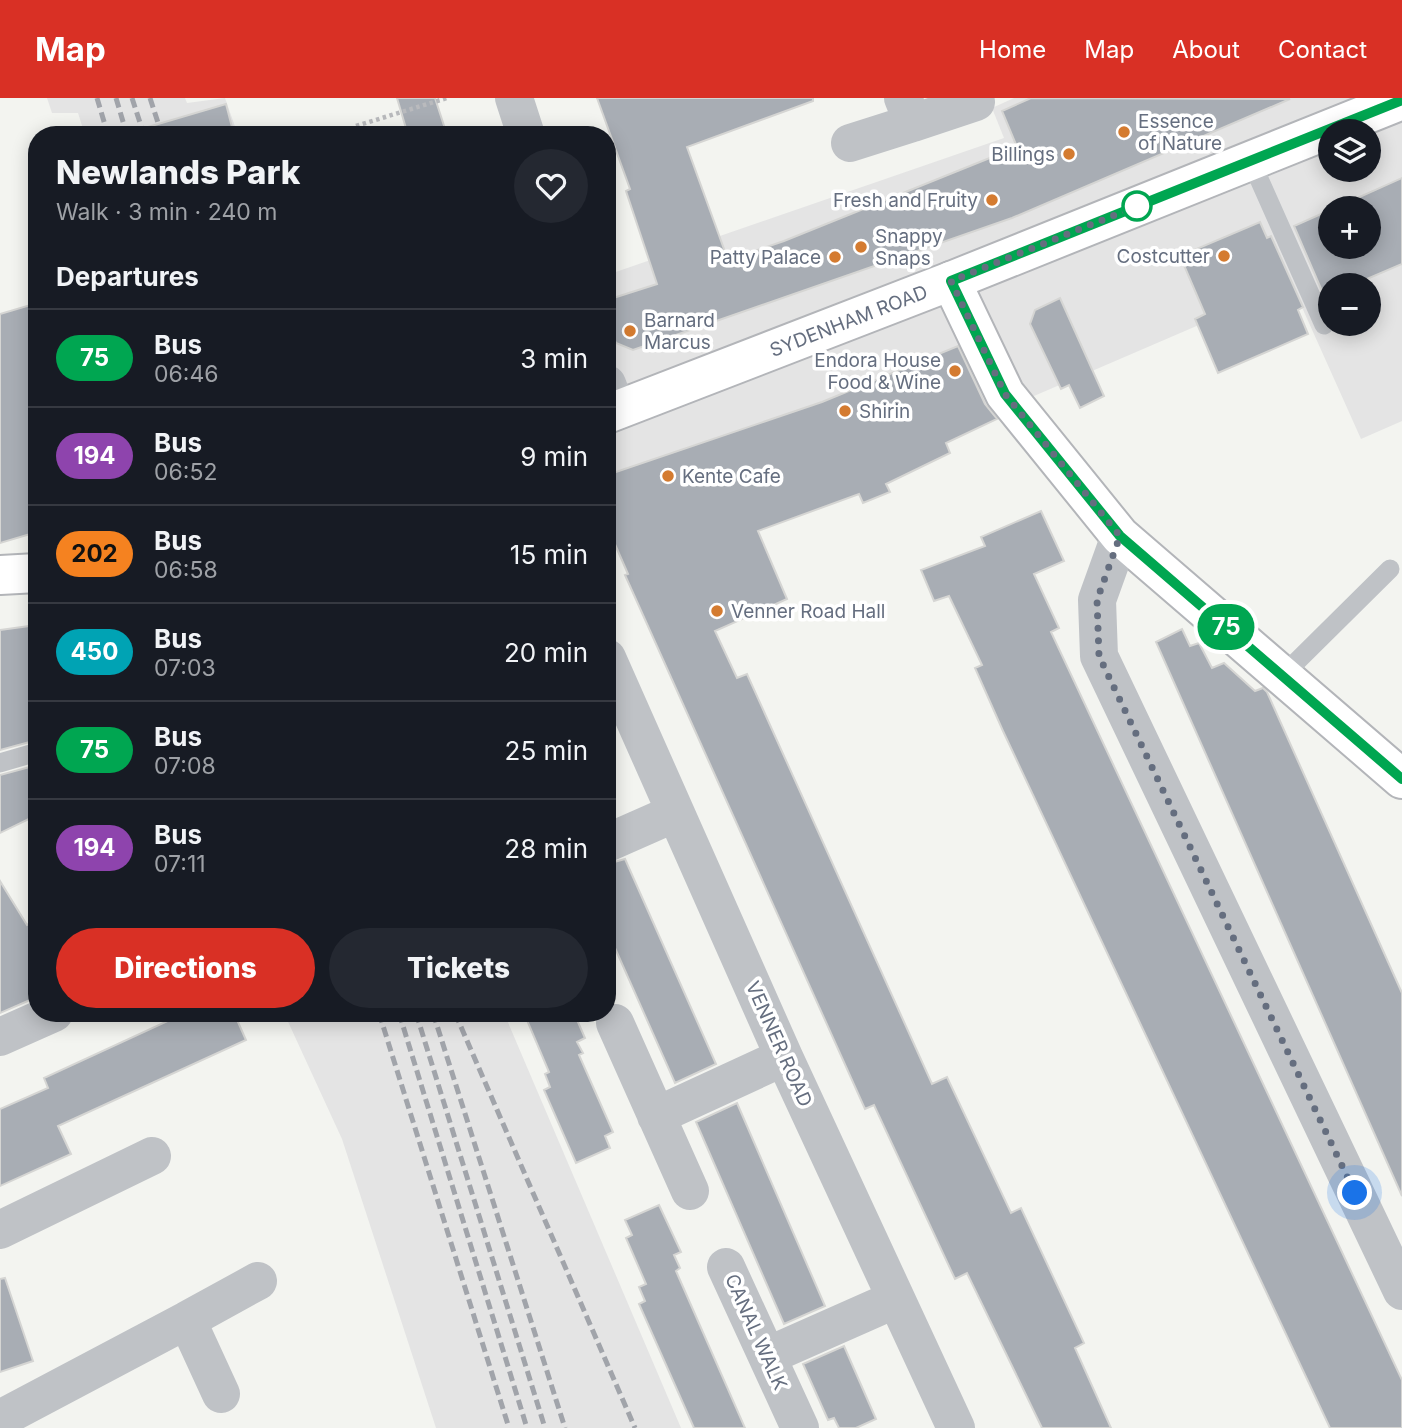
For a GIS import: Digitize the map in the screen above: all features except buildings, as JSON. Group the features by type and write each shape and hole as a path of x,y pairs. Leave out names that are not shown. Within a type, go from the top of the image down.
{"main road":[{"name":"SYDENHAM ROAD","path":"616,401 951,281 1402,100"},
{"path":"951,281 1005,394 1120,536 1402,779"},
{"path":"0,575 28,573"}],"street":[{"path":"514,98 523,126"},
{"path":"850,143 908,111 976,102"},
{"path":"1120,536 1097,600 1099,656 1402,1290"},
{"name":"VENNER ROAD","path":"616,679 784,1057 956,1428"},
{"path":"616,839 675,813"},
{"path":"0,1037 34,1022"},
{"path":"615,1023 690,1191"},
{"path":"656,1115 784,1057"},
{"path":"0,1230 152,1156"},
{"name":"CANAL WALK","path":"726,1267 800,1428"},
{"path":"0,1419 258,1281"},
{"path":"767,1356 896,1299"},
{"path":"187,1320 221,1394"}],"lane":[{"path":"1251,162 1318,313"},
{"path":"1282,676 1390,569"},
{"path":"0,764 28,755"}],"path":[{"path":"356,126 447,98"}],"shaded area":[{"path":"47,98 185,98 187,103 225,98 235,126 82,126 78,113 52,113"},
{"path":"1014,98 1402,98 1402,421 1361,439 1292,285 753,517 616,550 616,272 1004,138 992,108"},
{"path":"288,1022 508,1022 681,1428 436,1428 342,1139"}],"railway":[{"path":"97,98 105,126"},
{"path":"116,98 124,126"},
{"path":"132,98 141,126"},
{"path":"150,98 159,126"},
{"path":"382,1022 509,1428"},
{"path":"402,1022 527,1428"},
{"path":"419,1022 545,1428"},
{"path":"436,1022 565,1428"},
{"path":"459,1022 635,1428"}],"bus line":[{"name":"75","path":"1402,100 951,281 1005,394 1120,536 1402,779"}],"place":[{"name":"Essence of Nature","path":"1124,132"},
{"name":"Billings","path":"1069,154"},
{"name":"Fresh and Fruity","path":"992,200"},
{"name":"Snappy Snaps","path":"861,247"},
{"name":"Costcutter","path":"1224,256"},
{"name":"Patty Palace","path":"835,257"},
{"name":"Barnard Marcus","path":"630,331"},
{"name":"Endora House Food & Wine","path":"955,371"},
{"name":"Shirin","path":"845,411"},
{"name":"Kente Cafe","path":"668,476"},
{"name":"Venner Road Hall","path":"717,611"}],"route":[{"path":"1137,206 951,281 1005,394 1120,536 1097,600 1099,656 1355,1193"}]}
